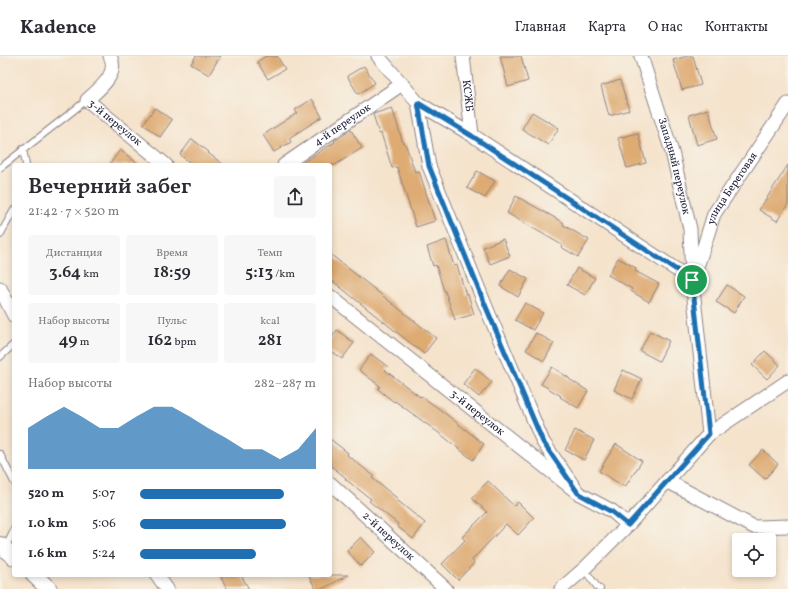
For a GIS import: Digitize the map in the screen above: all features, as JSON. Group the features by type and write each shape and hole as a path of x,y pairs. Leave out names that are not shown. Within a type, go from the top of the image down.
{"street":[{"name":"3-й переулок","path":"110,56 113,60 108,79 87,100 164,163"},
{"path":"378,56 418,103 472,136 692,280"},
{"name":"КСЖБ","path":"464,56 472,136"},
{"name":"Западный переулок","path":"641,56 672,152 690,229 692,280 709,434"},
{"name":"4-й переулок","path":"287,163 402,84"},
{"path":"418,103 429,166 480,293 543,442 578,493"},
{"name":"улица Береговая","path":"692,280 714,214 788,104"},
{"path":"0,288 12,312"},
{"name":"3-й переулок","path":"332,298 578,493 612,512 628,525"},
{"path":"561,589 584,569 628,525 709,434 788,381"},
{"path":"667,481 754,527 788,526"},
{"name":"2-й переулок","path":"332,485 446,589"},
{"path":"36,577 49,589"},
{"path":"158,577 167,589"}],"lane":[{"path":"0,168 87,100"},
{"path":"23,150 26,163"},
{"path":"0,235 12,214"},
{"path":"0,357 12,346"},
{"path":"0,454 12,478"},
{"path":"6,550 12,535"},
{"path":"584,569 600,589"}],"building":[{"path":"196,56 220,56 209,75 191,64"},
{"path":"266,56 277,56 285,69 268,79 257,62"},
{"path":"500,56 521,56 528,81 508,87"},
{"path":"693,56 701,85 682,90 673,60"},
{"path":"364,66 375,83 358,94 347,76"},
{"path":"620,80 629,110 609,116 601,86"},
{"path":"312,99 322,117 289,138 291,142 274,152 263,135 297,113 295,110"},
{"path":"155,108 172,120 160,137 143,124"},
{"path":"392,108 403,143 405,143 415,172 419,171 435,221 416,227 397,167 392,168 381,133 379,134 373,114"},
{"path":"708,109 717,139 697,145 689,115"},
{"path":"532,112 559,128 548,145 522,129"},
{"path":"351,130 362,148 335,165 332,165 332,163 302,163 335,142 334,141"},
{"path":"638,133 646,163 627,168 618,138"},
{"path":"192,139 221,163 190,163 180,155"},
{"path":"120,150 137,163 110,163"},
{"path":"788,165 788,204 777,221 759,210"},
{"path":"477,171 495,181 485,198 467,188"},
{"path":"516,196 564,223 563,225 589,240 578,257 561,247 562,245 507,213"},
{"path":"503,239 510,256 490,264 483,247"},
{"path":"446,240 454,266 457,265 466,295 468,294 474,314 455,320 436,265 433,266 427,247"},
{"path":"332,256 436,338 424,354 332,281"},
{"path":"618,258 636,268 635,271 659,284 649,302 631,291 632,289 608,275"},
{"path":"577,268 595,278 585,295 567,285"},
{"path":"510,269 528,279 518,297 500,286"},
{"path":"727,285 744,296 734,313 716,302"},
{"path":"525,303 543,313 533,330 515,320"},
{"path":"337,330 354,343 342,359 332,352 332,337"},
{"path":"650,331 669,341 659,361 640,351"},
{"path":"536,333 554,343 544,361 526,350"},
{"path":"765,351 780,365 767,379 752,365"},
{"path":"371,354 388,367 385,370 420,397 421,396 438,408 484,444 473,460 439,433 395,401 394,402 378,389 380,386 359,370"},
{"path":"552,367 588,391 578,408 541,384"},
{"path":"475,368 492,382 479,397 463,384"},
{"path":"623,370 642,379 632,399 614,390"},
{"path":"575,430 594,440 584,460 565,450"},
{"path":"332,441 348,453 347,455 374,476 372,478 425,523 413,539 397,526 398,524 369,501 371,499 345,479 346,478 332,467"},
{"path":"616,444 642,461 625,487 599,471"},
{"path":"763,450 778,464 765,479 749,465"},
{"path":"488,481 514,506 518,502 534,518 518,535 506,524 472,560 474,563 458,580 442,564 465,540 462,537 487,512 472,498"},
{"path":"361,537 375,552 361,566 347,551"},
{"path":"348,575 322,589 316,589 309,577"},
{"path":"221,577 242,577 249,589 227,589"}],"route":[{"path":"418,103 472,136 692,280 709,434 628,525 612,512 578,493 543,442 429,166 418,103"}]}
